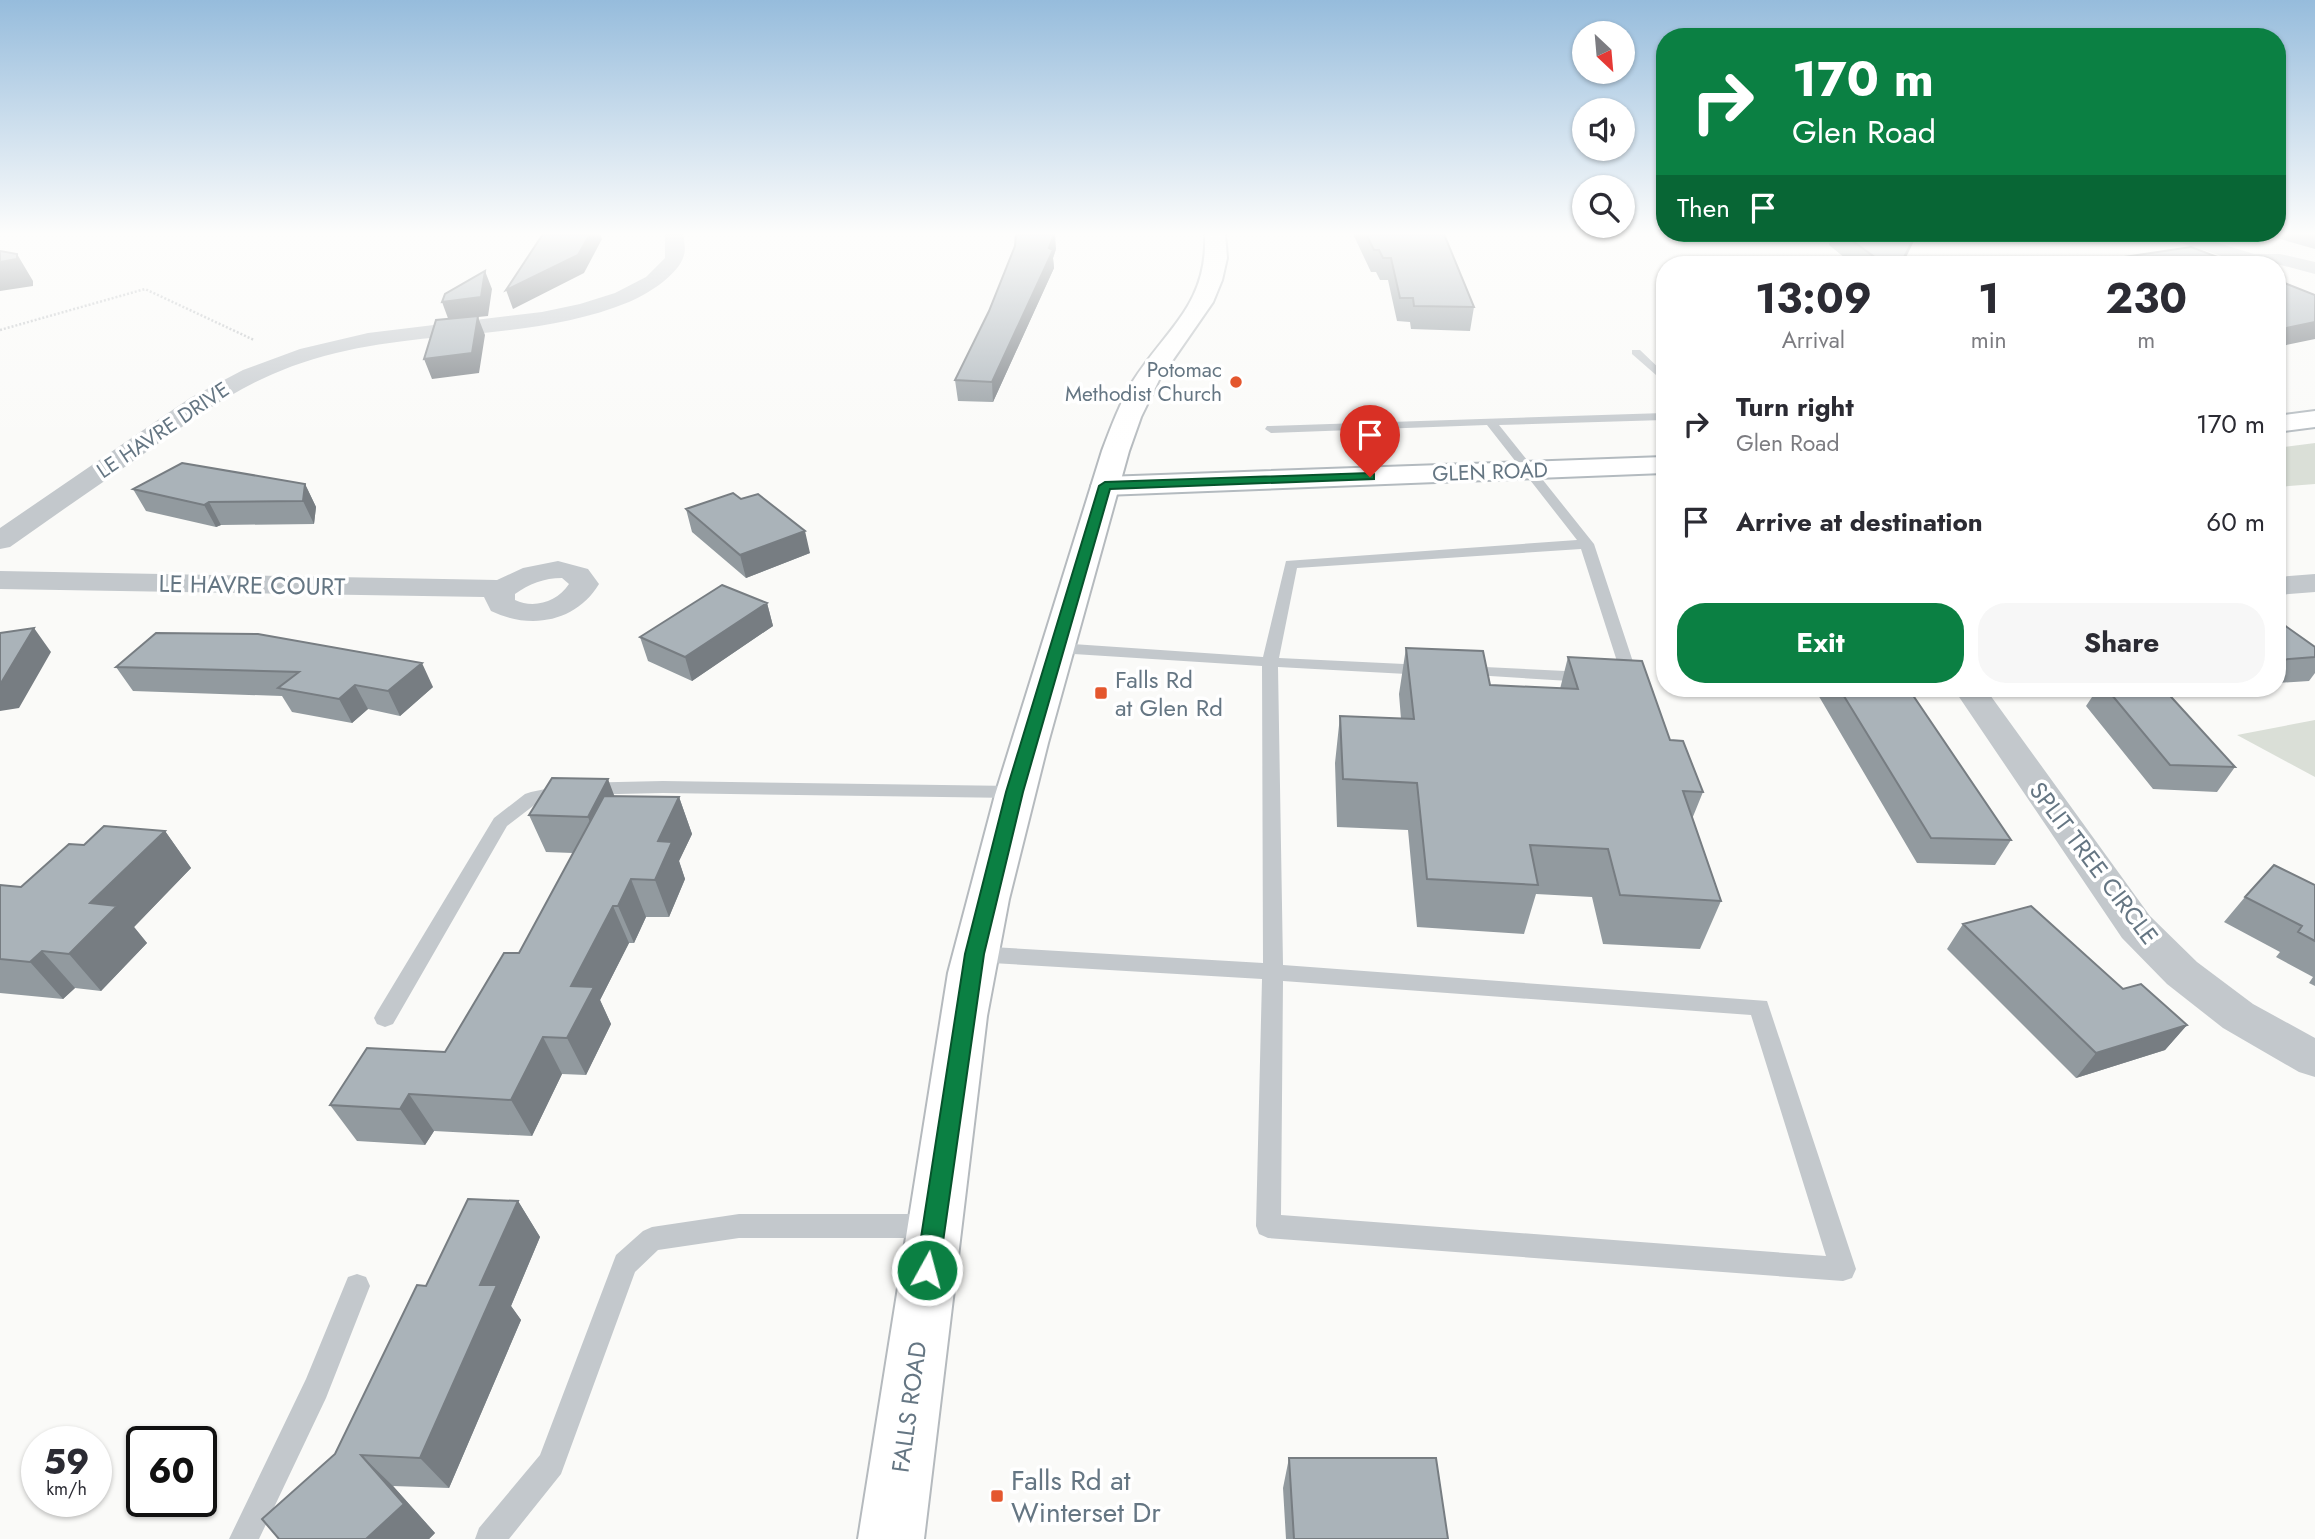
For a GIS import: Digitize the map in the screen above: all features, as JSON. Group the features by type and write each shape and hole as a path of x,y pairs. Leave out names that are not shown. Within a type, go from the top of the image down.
{"main road":[{"name":"FALLS ROAD","path":"891,1539 933,1226 974,954 1014,792 1105,486 1134,402 1152,371 1200,306"},
{"path":"2286,423 2315,419"},
{"name":"GLEN ROAD","path":"1105,486 1656,465"}],"street":[{"name":"LE HAVRE DRIVE","path":"0,541 209,396 292,358 388,335 520,323 590,306"},
{"name":"LE HAVRE COURT","path":"0,580 503,589"},
{"path":"2286,585 2315,583"},
{"name":"SPLIT TREE CIRCLE","path":"1975,697 2136,927 2182,973 2238,1016 2315,1059"}],"lane":[{"path":"1636,352 1656,371"},
{"path":"1271,429 1656,415"},
{"path":"1058,648 1270,662 1633,680 1587,544 1490,421"},
{"path":"974,954 1273,972 1759,1007 1843,1269 1268,1226 1273,972 1270,662 1291,564 1587,544"},
{"path":"385,1018 500,822 531,799 574,789 663,787 1014,792"},
{"path":"490,1539 551,1464 625,1264 652,1239 739,1226 933,1226"},
{"path":"244,1539 316,1388 358,1286"}],"path":[{"path":"0,330 86,306"},
{"path":"181,306 292,358"}],"shaded area":[{"path":"2315,443 2315,484 2286,486 2286,447"},
{"path":"2315,720 2315,777 2237,735"}],"building":[{"path":"991,306 1027,306 992,382 955,380"},
{"path":"1414,306 1474,306 1474,307"},
{"path":"2286,306 2315,306 2315,322 2286,328"},
{"path":"478,316 472,353 424,359 436,320"},
{"path":"182,463 305,484 303,501 209,502 204,505 133,489"},
{"path":"733,493 741,499 758,494 805,531 740,555 686,509"},
{"path":"722,585 767,603 685,657 640,637"},
{"path":"2286,626 2315,647 2315,657 2286,659"},
{"path":"34,628 1,683 0,684 0,633"},
{"path":"156,633 258,634 422,663 388,691 355,685 339,699 278,688 299,672 116,667"},
{"path":"1406,648 1483,651 1490,685 1578,689 1568,657 1642,661 1670,740 1683,741 1703,792 1683,791 1721,901 1620,895 1608,849 1530,845 1538,885 1427,879 1417,783 1343,779 1340,716 1414,719"},
{"path":"1845,697 1914,697 2011,840 1931,838"},
{"path":"2113,697 2171,697 2235,767 2170,765"},
{"path":"552,778 608,779 588,817 529,815"},
{"path":"604,796 679,797 658,841 672,842 655,880 631,879 618,906 613,906 571,986 594,987 567,1038 543,1037 511,1100 409,1094 400,1109 330,1105 367,1048 445,1052 504,953 519,953"},
{"path":"104,826 165,831 90,903 117,906 69,954 42,951 30,962 0,959 0,885 21,887 69,844 84,845"},
{"path":"2274,865 2315,885 2315,941 2298,932 2302,926 2245,897"},
{"path":"2031,906 2123,989 2141,984 2187,1025 2096,1053 1963,924"},
{"path":"468,1199 518,1201 480,1285 497,1285 420,1458 361,1455 404,1504 366,1539 279,1539 262,1519 335,1454 417,1285 426,1286"},
{"path":"1289,1458 1436,1458 1448,1539 1294,1539"}],"place":[{"name":"Potomac Methodist Church","path":"1236,382"},
{"name":"Falls Rd at Glen Rd","path":"1101,693"},
{"name":"Falls Rd at Winterset Dr","path":"997,1496"}],"route":[{"path":"927,1270 974,954 1014,792 1105,486 1370,477"}]}
